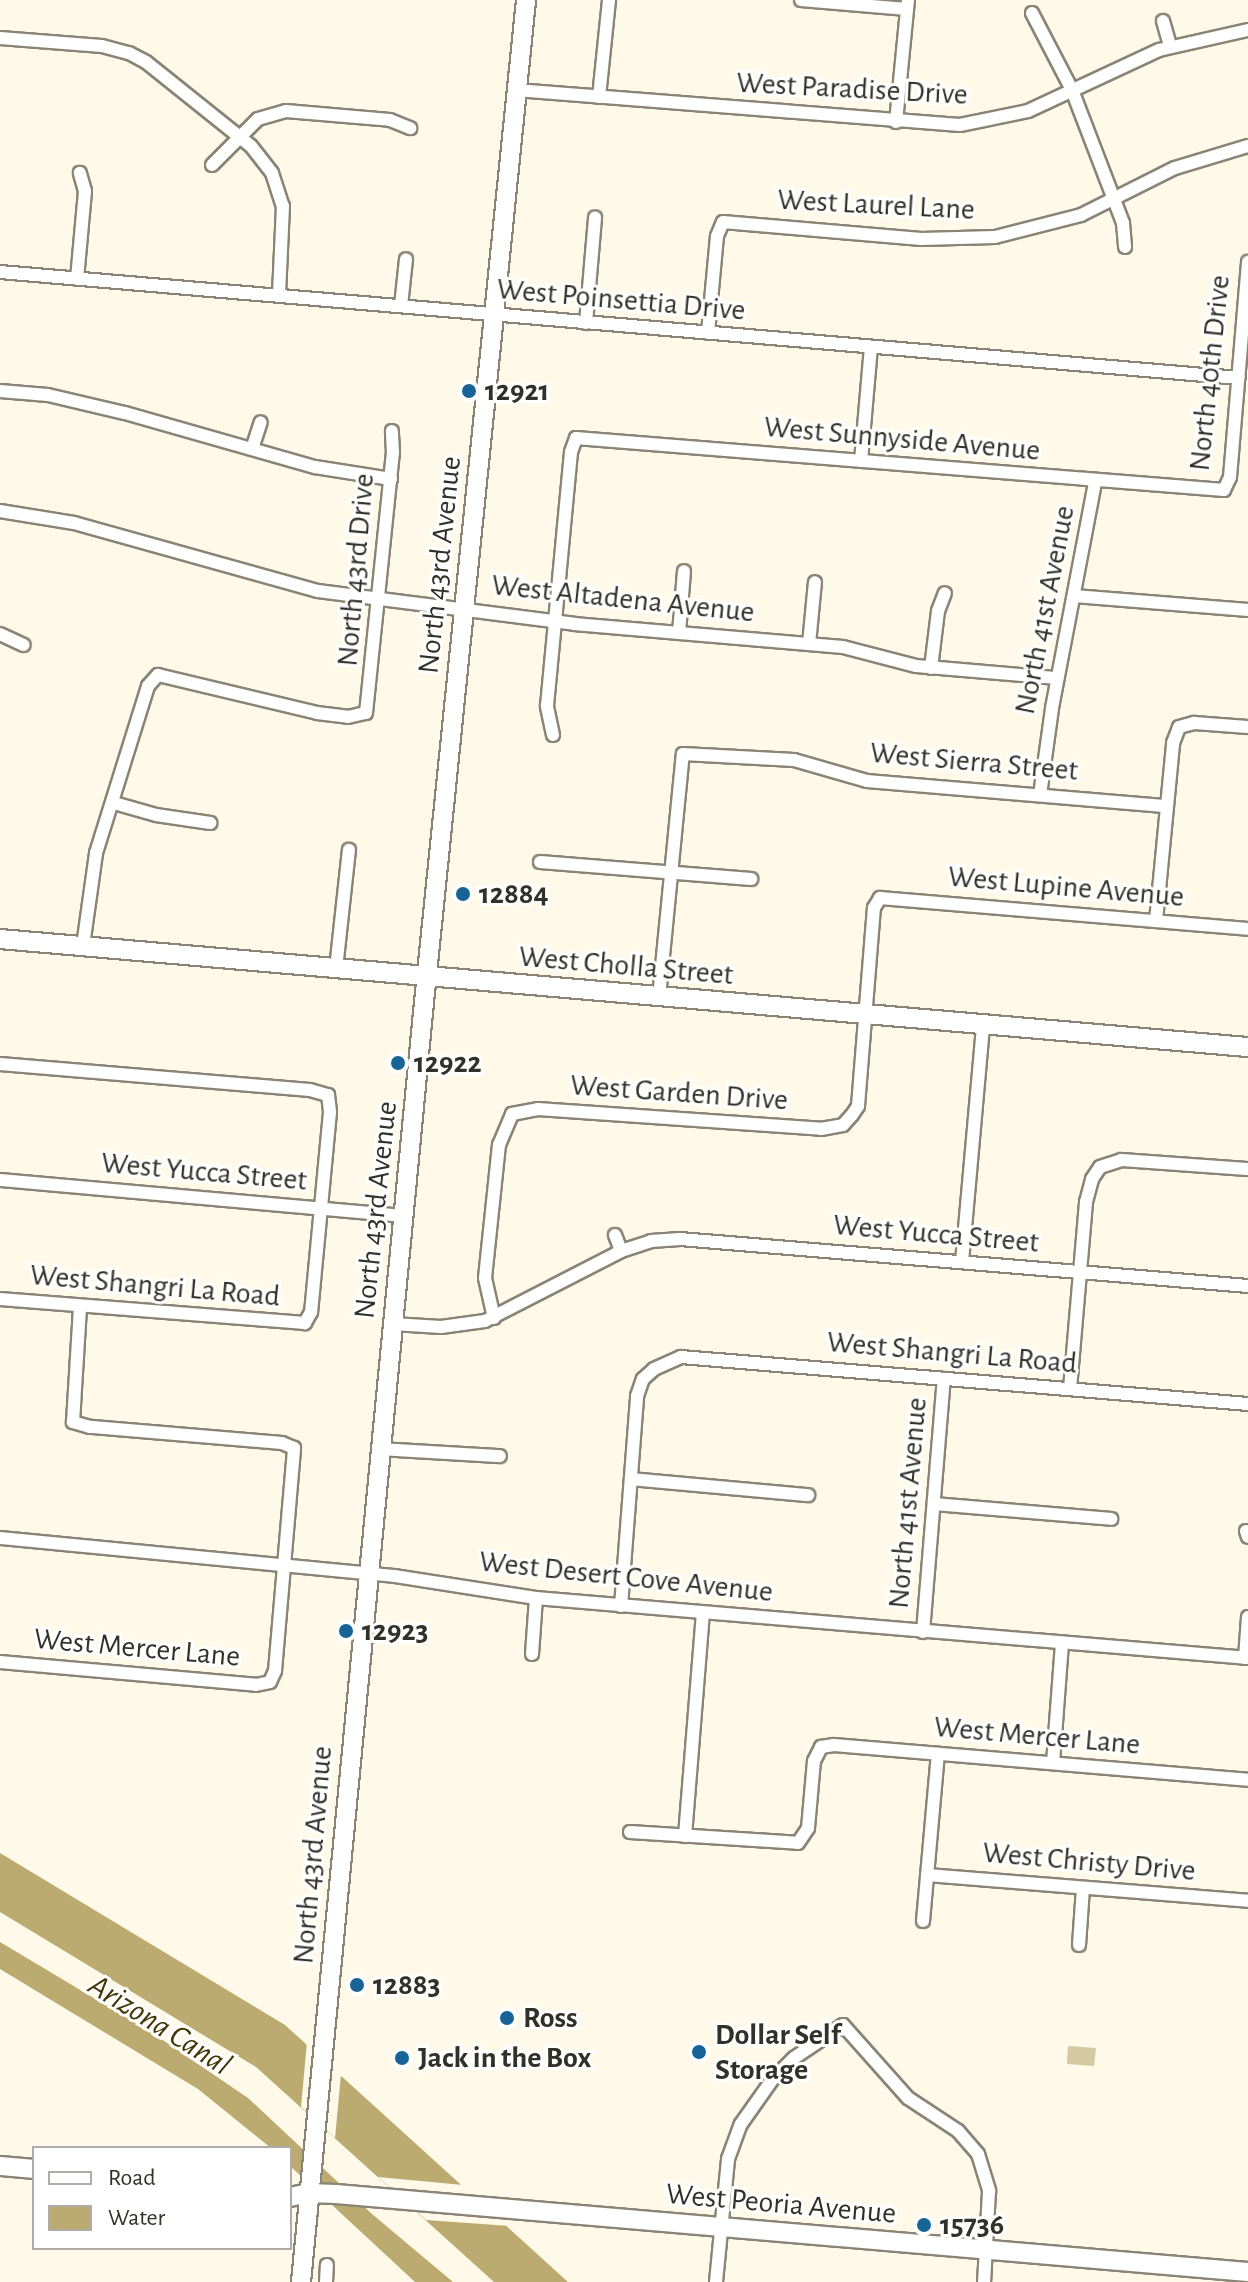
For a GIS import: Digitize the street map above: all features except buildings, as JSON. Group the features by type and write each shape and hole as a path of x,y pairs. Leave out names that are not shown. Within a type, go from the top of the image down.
{"main road":[{"name":"North 43rd Avenue","path":"301,2282 426,978 526,0"},
{"name":"West Cholla Street","path":"0,939 1248,1047"},
{"path":"0,2166 32,2169"},
{"name":"West Peoria Avenue","path":"292,2185 309,2193"},
{"name":"West Peoria Avenue","path":"292,2197 309,2193 489,2207 1248,2272"}],"street":[{"path":"599,97 609,0"},
{"path":"801,0 908,4 896,122"},
{"path":"1032,13 1072,90 1125,229 1125,247"},
{"path":"1163,21 1170,46"},
{"name":"West Paradise Drive","path":"516,90 948,125 987,121 1028,111 1134,59 1170,46 1248,30"},
{"path":"0,38 117,49 150,56 241,137 272,173 283,206 285,226 279,295"},
{"path":"212,165 258,119 286,111 390,120 410,128"},
{"name":"West Laurel Lane","path":"708,333 717,236 723,222 951,240 995,237 1038,229 1081,215 1175,168 1248,146"},
{"path":"77,279 85,191 80,173"},
{"path":"586,323 595,217"},
{"path":"401,306 406,259"},
{"name":"North 40th Drive","path":"1224,490 1230,477 1248,262"},
{"name":"West Poinsettia Drive","path":"0,272 1238,378"},
{"path":"861,461 871,347"},
{"path":"0,391 48,395 125,413 315,467 391,479"},
{"path":"252,449 261,422"},
{"name":"North 43rd Drive","path":"114,803 148,686 158,675 304,710 348,717 366,713 391,479 392,431"},
{"name":"West Sunnyside Avenue","path":"555,622 571,452 576,438 1224,490"},
{"name":"North 41st Avenue","path":"1040,795 1057,678 1095,482"},
{"name":"West Altadena Avenue","path":"0,511 97,529 285,584 379,599 555,622 843,647 931,668 1057,678"},
{"path":"679,633 684,571"},
{"path":"809,644 815,582"},
{"path":"931,668 938,611 945,593"},
{"path":"1074,596 1248,610"},
{"path":"553,735 547,706 555,622"},
{"path":"0,634 24,645"},
{"path":"1156,921 1173,743 1179,727 1194,723 1248,727"},
{"name":"West Sierra Street","path":"670,873 683,754 794,760 867,781 1167,806"},
{"path":"83,946 96,853 114,803 156,815 210,823"},
{"path":"336,969 349,850"},
{"path":"540,862 751,879"},
{"path":"659,997 670,873"},
{"name":"West Lupine Avenue","path":"865,1014 874,908 880,898 1248,929"},
{"name":"West Garden Drive","path":"494,1318 485,1278 499,1145 512,1114 538,1109 821,1129 843,1125 858,1106 865,1014"},
{"path":"962,1262 983,1025"},
{"path":"0,1064 328,1095 320,1209"},
{"path":"1070,1389 1086,1202 1092,1179 1100,1167 1121,1160 1248,1169"},
{"name":"West Yucca Street","path":"0,1180 403,1216"},
{"name":"West Shangri La Road","path":"0,1299 305,1323 311,1312 320,1209"},
{"path":"615,1235 621,1251"},
{"name":"West Yucca Street","path":"393,1324 441,1327 494,1318 621,1251 651,1241 694,1239 1248,1286"},
{"path":"80,1306 73,1422 90,1427 282,1443 294,1448 285,1565"},
{"name":"West Shangri La Road","path":"631,1479 637,1396 643,1379 654,1369 681,1357 1248,1404"},
{"name":"North 41st Avenue","path":"923,1632 944,1379"},
{"path":"381,1449 500,1456"},
{"path":"621,1606 631,1479 808,1495"},
{"path":"934,1504 1111,1519"},
{"name":"West Desert Cove Avenue","path":"0,1538 369,1573 536,1598 1246,1658"},
{"name":"West Mercer Lane","path":"0,1662 256,1685 270,1682 275,1671 285,1565"},
{"path":"532,1654 536,1598"},
{"path":"630,1832 685,1836 703,1613"},
{"path":"1246,1658 1248,1617"},
{"path":"1053,1763 1062,1643"},
{"name":"West Mercer Lane","path":"685,1836 791,1844 805,1837 814,1761 821,1747 834,1745 1248,1780"},
{"path":"923,1921 938,1754"},
{"name":"West Christy Drive","path":"927,1875 1248,1901"},
{"path":"1079,1945 1083,1888"},
{"path":"716,2282 728,2159 741,2124 760,2093 794,2058 843,2025 908,2098 958,2131 978,2154 989,2191 984,2282"},
{"path":"326,2282 327,2265"}],"shaded area":[{"path":"1068,2046 1096,2048 1094,2066 1067,2064"}],"water":[{"path":"0,1853 285,2025 568,2282 494,2282 256,2067 0,1912"},
{"path":"0,1942 154,2034 248,2098 372,2214 453,2282 415,2282 292,2168 292,2146 269,2146 198,2089 0,1969"}],"pier":[{"path":"307,2042 341,2074 335,2138 301,2107"},
{"path":"378,2177 463,2185 510,2226 426,2220"}],"place":[{"name":"12921","path":"469,391"},
{"name":"12884","path":"463,894"},
{"name":"12922","path":"398,1063"},
{"name":"12923","path":"346,1631"},
{"name":"12883","path":"357,1985"},
{"name":"Ross","path":"507,2018"},
{"name":"Dollar Self Storage","path":"699,2052"},
{"name":"Jack in the Box","path":"402,2058"},
{"name":"15736","path":"924,2225"}],"water label":[{"name":"Arizona Canal","path":"160,2025"}]}
